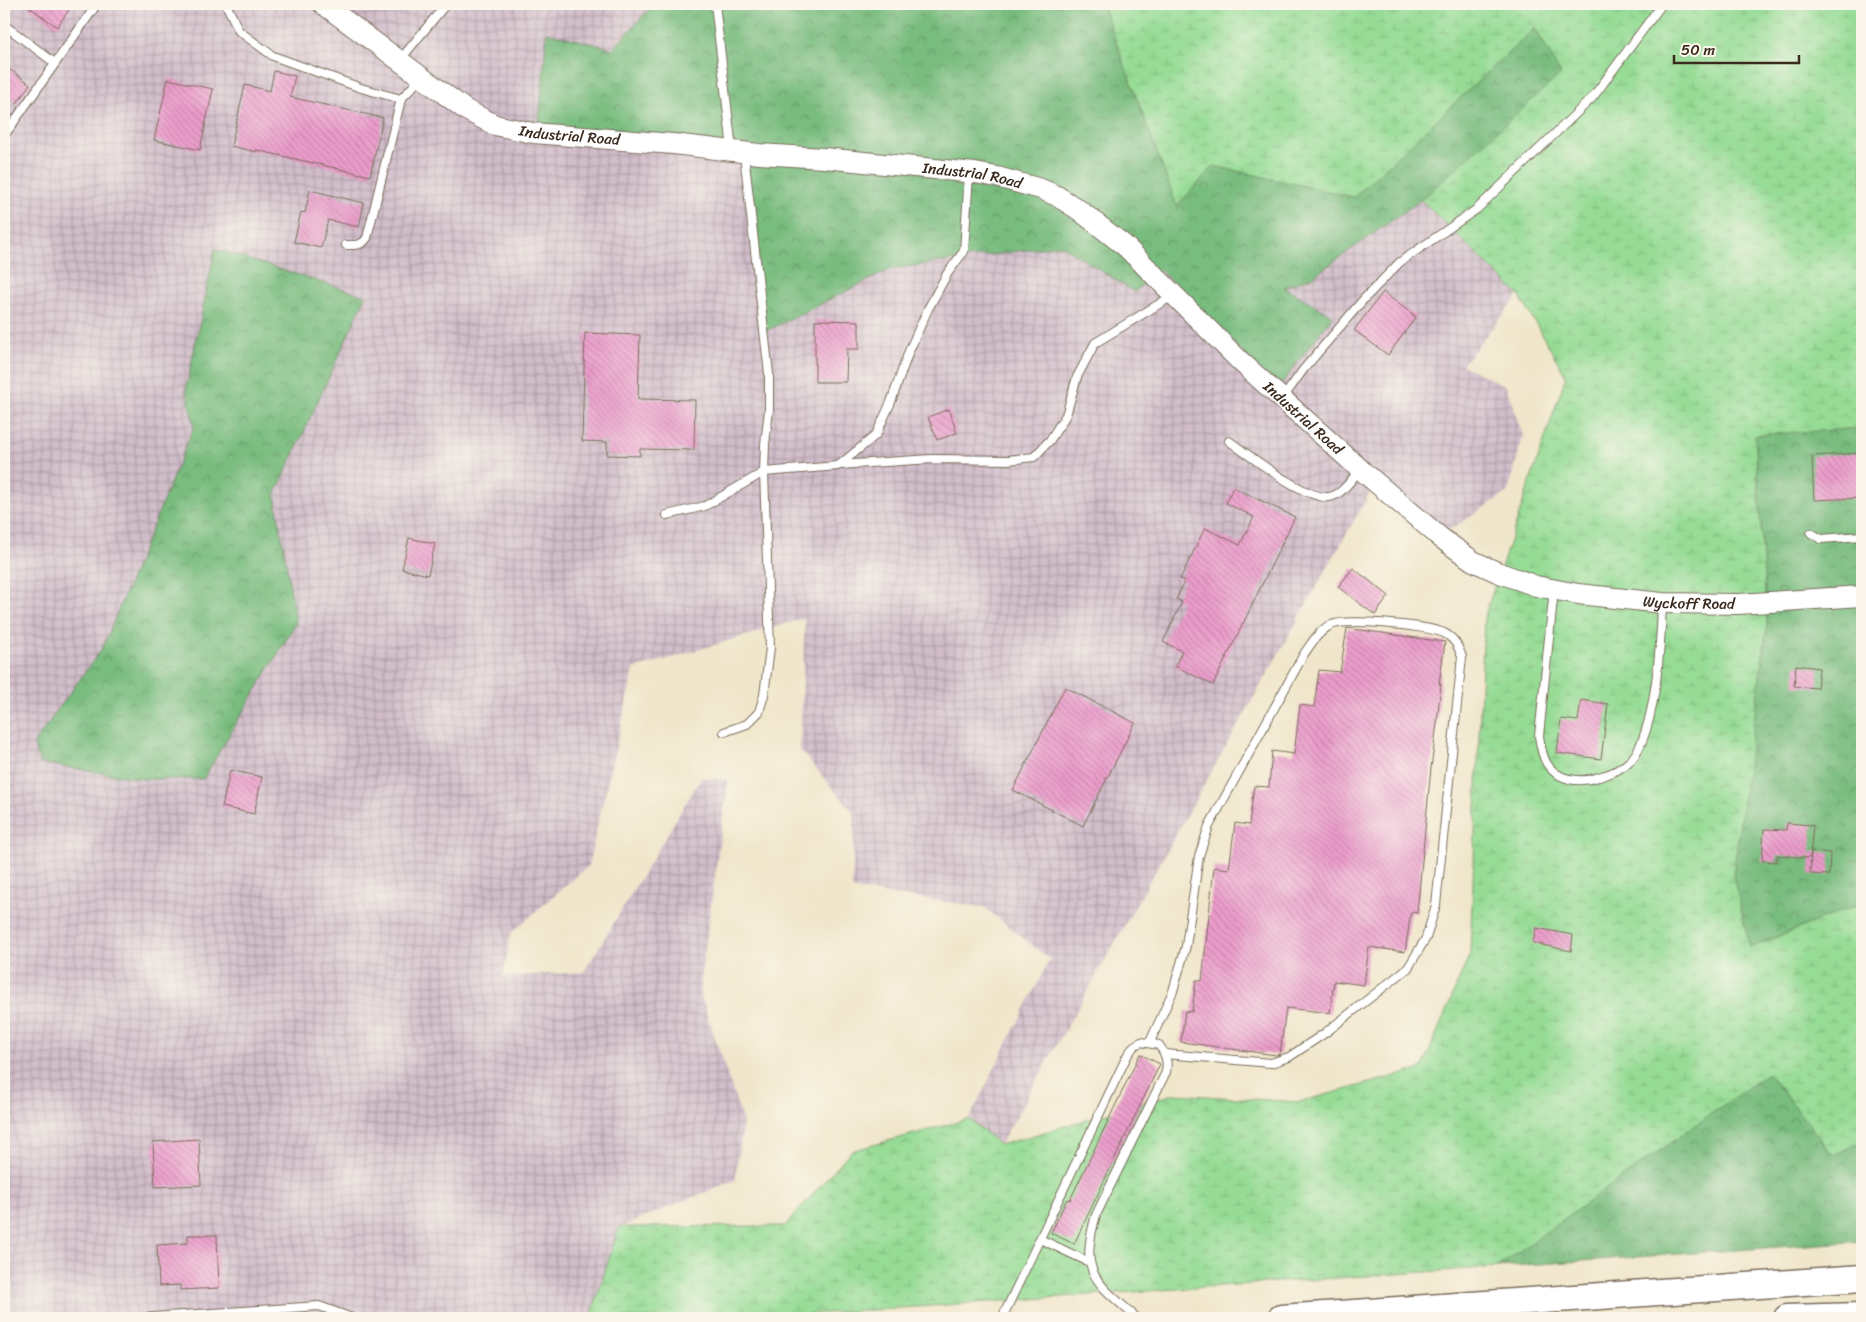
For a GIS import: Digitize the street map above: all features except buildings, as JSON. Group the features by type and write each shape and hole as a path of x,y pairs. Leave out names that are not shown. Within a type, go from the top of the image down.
{"highway":[{"path":"1281,1318 1862,1278"},
{"path":"1787,1318 1862,1316"}],"street":[{"name":"Industrial Road","path":"323,4 466,110 495,124 513,130 969,172 1041,189 1079,210 1125,246 1240,361 1360,470 1441,538 1473,561 1518,580"},
{"name":"Wyckoff Road","path":"1518,580 1536,586 1578,594 1662,603 1738,604 1862,596"}],"lane":[{"path":"4,136 97,4"},
{"path":"226,4 239,31 273,56 362,88 401,99"},
{"path":"399,61 446,4"},
{"path":"715,4 738,151 769,374 770,410 765,444 764,472 770,648 764,695 759,712 747,724 724,732"},
{"path":"1282,399 1303,370 1351,314 1400,262 1477,209 1593,97 1662,4"},
{"path":"4,25 55,63"},
{"path":"346,245 364,243 367,238 401,99 422,77"},
{"path":"839,465 876,435 891,402 909,351 928,309 947,274 964,251 969,172"},
{"path":"666,515 705,506 764,472 932,459 1008,460 1034,457 1050,440 1066,415 1077,377 1095,343 1174,295"},
{"path":"1229,441 1301,490 1316,496 1330,497 1343,490 1360,470"},
{"path":"1811,533 1822,539 1862,536"},
{"path":"1554,589 1539,736 1542,757 1552,771 1570,779 1591,780 1613,773 1632,758 1643,737 1651,708 1660,644 1662,603"},
{"path":"1150,1042 1173,991 1186,946 1199,856 1209,826 1304,654 1317,636 1330,625 1356,621 1430,630 1444,634 1457,642 1462,657 1436,905 1426,938 1408,968 1326,1033 1289,1057 1271,1063 1165,1054"},
{"path":"1002,1318 1127,1056 1134,1046 1142,1042 1150,1042 1159,1045 1165,1054 1168,1063 1166,1072 1096,1215 1089,1238 1089,1262 1096,1280 1137,1318"},
{"path":"1040,1239 1089,1262"},
{"path":"138,1318 319,1306 352,1318"}],"shaded area":[{"path":"4,4 654,4 613,49 746,152 764,332 891,269 1061,245 1134,292 1160,270 1284,287 1312,277 1421,200 1519,295 1462,365 1506,386 1523,436 1508,492 1439,537 1377,480 1000,1145 969,1119 1050,959 984,907 852,889 855,814 800,750 805,618 634,669 588,866 511,933 503,977 584,972 701,778 728,780 699,990 743,1122 735,1180 620,1227 591,1316 596,1318 4,1318","holes":["365,296 275,495 296,623 203,779 143,779 39,763 34,743 103,647 194,426"]}],"green space":[{"path":"654,4 1102,4 1177,206 1214,166 1354,197 1535,28 1562,75 1421,200 1312,277 1284,287 1333,316 1278,388 1160,270 1134,292 1061,245 891,269 764,332 746,152 538,133 547,32 613,49"},
{"path":"1102,4 1862,4 1862,428 1755,435 1767,625 1733,875 1750,948 1862,903 1862,1142 1833,1155 1768,1073 1497,1267 755,1318 596,1318 591,1316 619,1227 785,1226 851,1151 969,1119 1000,1145 1174,1094 1299,1102 1422,1069 1470,953 1484,618 1566,376 1519,295 1421,200 1561,74 1535,28 1354,197 1214,166 1177,206"},
{"path":"215,249 366,296 275,495 296,623 203,779 143,779 39,763 34,743 103,647 194,426 186,389"},
{"path":"1862,428 1862,903 1750,948 1733,875 1767,625 1755,434"},
{"path":"1768,1073 1833,1155 1862,1142 1862,1241 1497,1267"}]}
